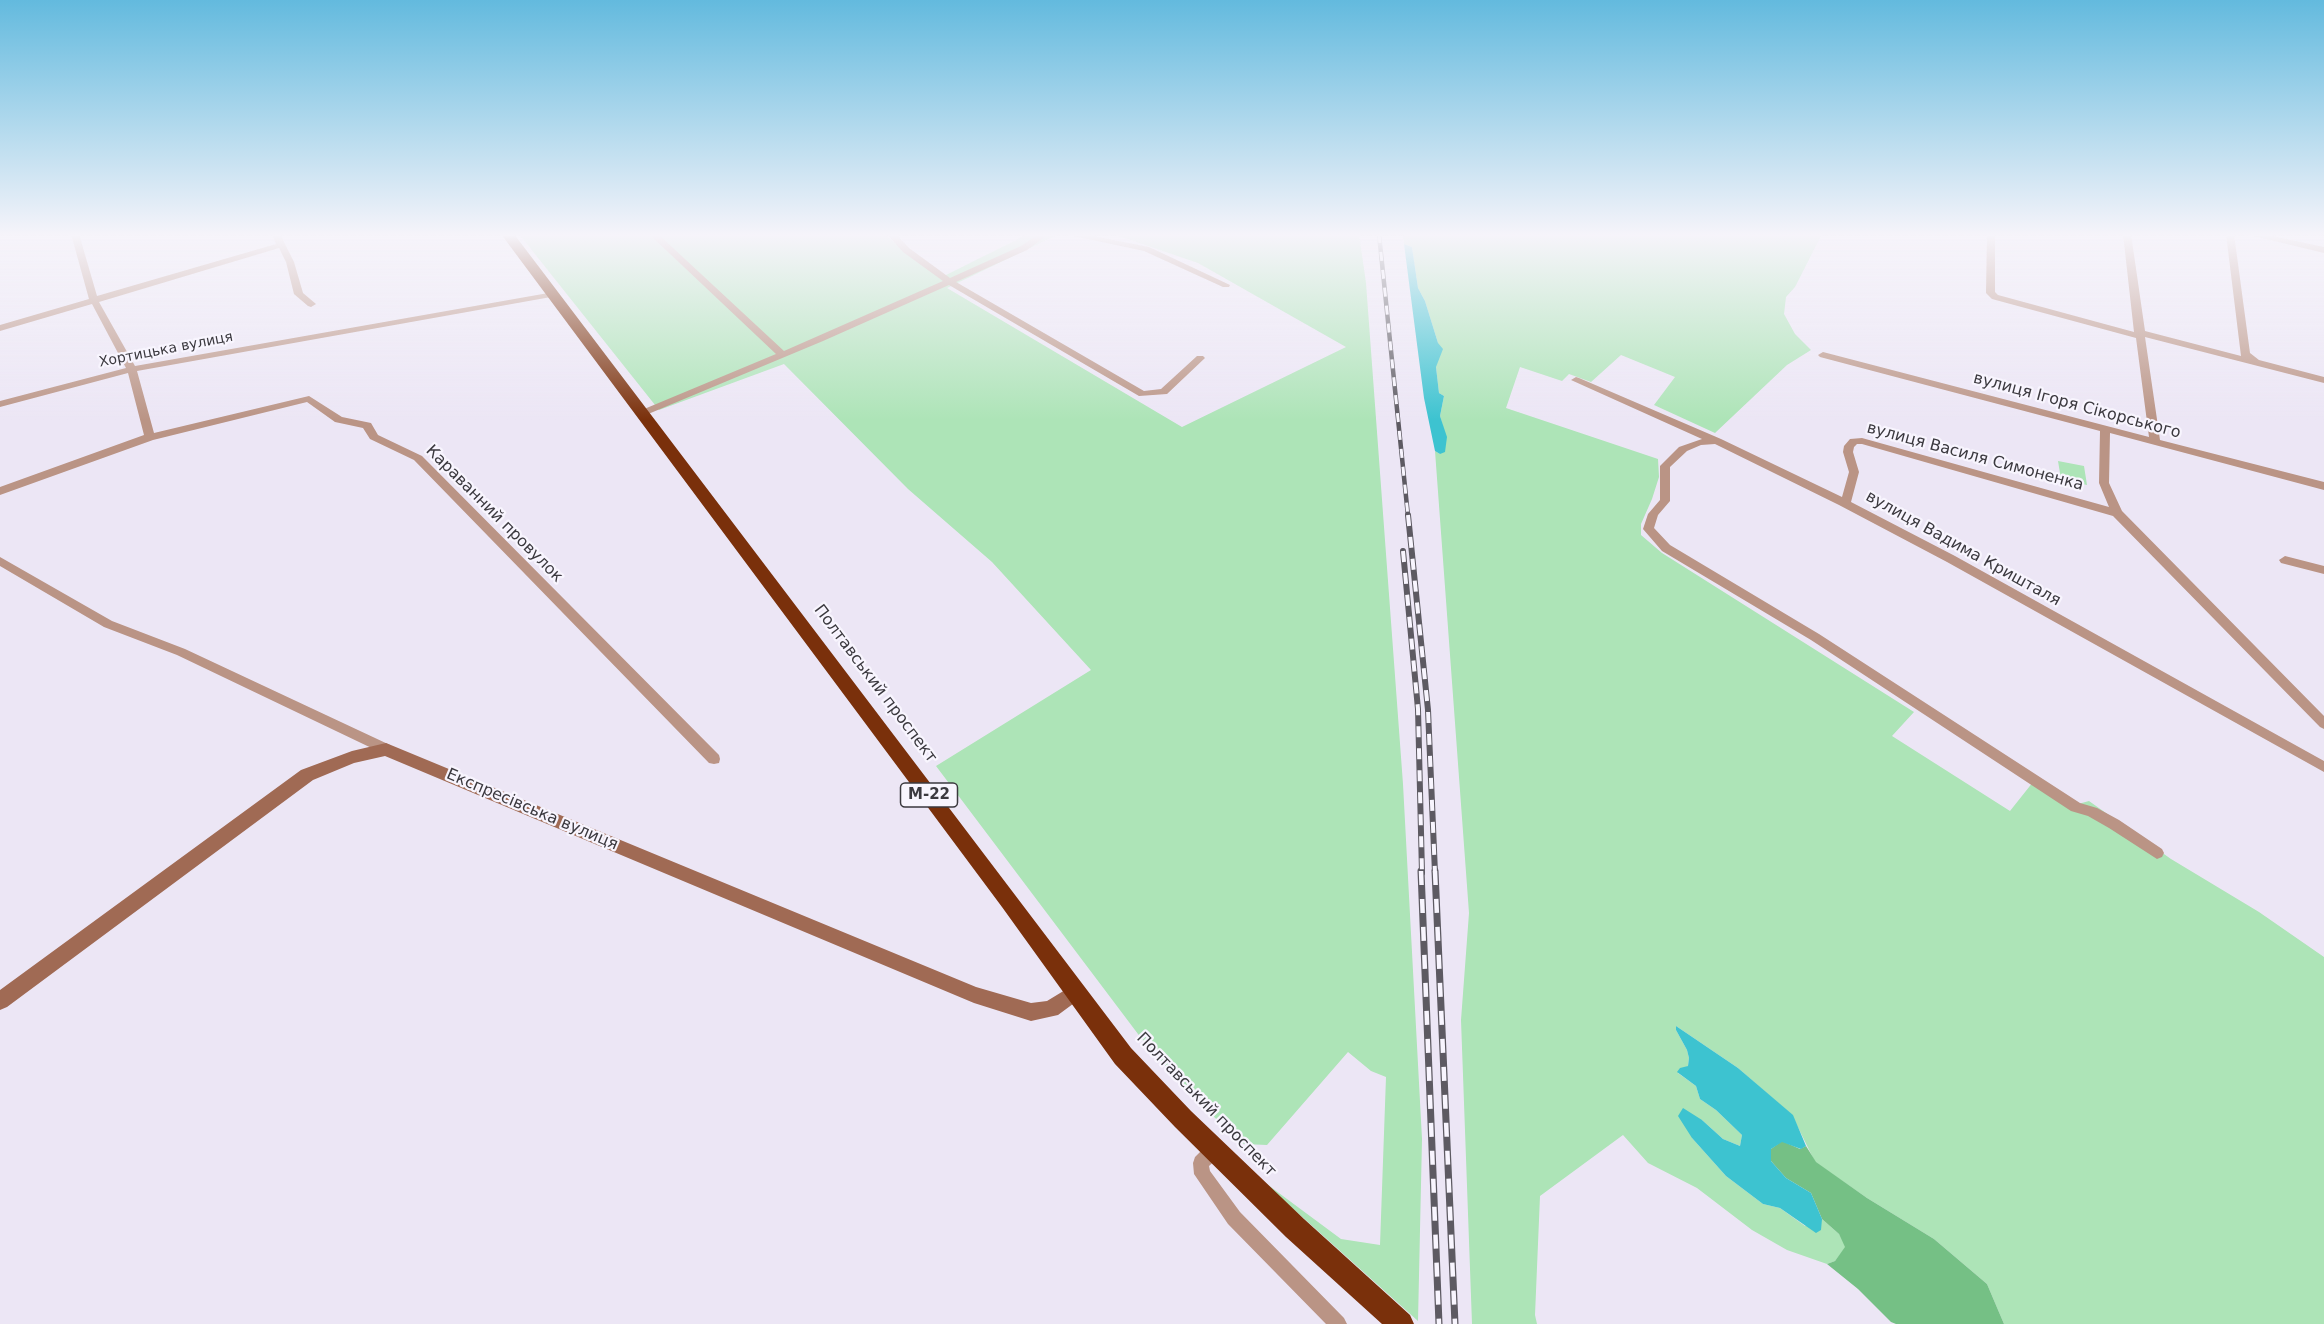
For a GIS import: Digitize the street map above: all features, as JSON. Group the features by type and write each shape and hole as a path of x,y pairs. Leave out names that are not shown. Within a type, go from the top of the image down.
{"highway":[{"name":"Полтавський проспект","path":"552,296 1009,901 1123,1056 1214,1150 1397,1321"}],"street":[{"path":"93,296 132,369 150,437"},
{"path":"0,328 108,296"},
{"path":"301,296 311,304"},
{"name":"Хортицька вулиця","path":"0,404 132,369 541,296"},
{"path":"719,296 782,354"},
{"path":"641,414 915,296"},
{"path":"974,296 1142,394 1164,392 1200,358"},
{"path":"1993,296 2324,380"},
{"path":"2134,296 2155,442"},
{"path":"2238,296 2245,354 2259,363"},
{"name":"вулиця Ігоря Сікорського","path":"1823,355 2324,486"},
{"name":"вулиця Вадима Кришталя","path":"1576,380 1717,441 1843,502 1951,559 2324,767"},
{"name":"Караванний провулок","path":"0,491 150,437 309,399 339,420 367,425 374,437 418,458 714,759"},
{"path":"2105,429 2104,483 2117,513 2324,724"},
{"path":"1717,441 1699,442 1683,449 1665,466 1665,501 1653,514 1648,529 1666,548 1815,637 2076,807 2092,812 2114,824 2157,853"},
{"name":"вулиця Василя Симоненка","path":"1843,502 1847,499 1854,472 1848,452 1849,446 1854,441 1862,441 2117,513"},
{"path":"2285,560 2324,570"},
{"name":"Експресівська вулиця","path":"0,561 108,624 181,652 386,749 974,995 1031,1012 1051,1009 1075,992"},
{"path":"0,1001 307,775 352,757 386,749"},
{"path":"1214,1150 1201,1163 1202,1174 1234,1218 1338,1324"}],"green space":[{"path":"568,296 960,296 1182,427 1346,347 1256,296 1367,296 1403,784 1422,1139 1418,1321 1260,1179 1341,1239 1380,1245 1386,1077 1371,1071 1348,1052 1267,1145 1244,1144 1193,1098 1141,1038 936,766 1091,670 992,562 908,489 784,364 659,410"},
{"path":"1422,296 1787,296 1784,314 1795,334 1811,350 1787,365 1715,433 1654,405 1675,377 1621,355 1591,382 1569,374 1562,381 1520,367 1506,408 1658,459 1659,477 1641,524 1641,535 1662,553 1914,712 1892,736 2010,811 2037,777 2078,804 2089,801 2171,859 2259,912 2324,957 2324,1324 2004,1324 1987,1284 1934,1239 1867,1198 1815,1162 1792,1115 1738,1068 1676,1026 1689,1058 1688,1066 1678,1073 1696,1086 1700,1099 1716,1110 1742,1135 1740,1146 1723,1139 1702,1120 1692,1138 1726,1176 1763,1204 1780,1208 1805,1226 1822,1219 1839,1234 1846,1247 1835,1261 1827,1264 1787,1250 1752,1230 1697,1188 1648,1163 1623,1135 1540,1196 1535,1315 1537,1324 1472,1324 1461,1020 1469,913 1435,451 1440,454 1446,437 1440,416 1444,396 1439,393 1436,367 1438,343"},
{"path":"2058,461 2084,466 2087,485 2061,479"},
{"path":"1782,1141 1800,1149 1806,1146 1816,1162 1867,1198 1934,1239 1987,1284 2004,1324 1896,1324 1891,1322 1858,1289 1827,1264 1835,1261 1845,1247 1839,1234 1822,1219 1811,1193 1786,1178 1771,1161 1771,1149"}],"water":[{"path":"1411,296 1422,296 1438,343 1443,349 1436,367 1439,393 1444,396 1440,416 1447,437 1445,452 1440,454 1435,451 1424,398"},
{"path":"1676,1026 1738,1068 1793,1115 1806,1146 1801,1149 1782,1142 1771,1149 1771,1161 1786,1178 1811,1193 1822,1219 1821,1230 1816,1233 1780,1208 1763,1204 1726,1176 1692,1138 1678,1116 1683,1108 1702,1120 1723,1139 1740,1146 1742,1135 1716,1110 1700,1099 1696,1086 1677,1072 1680,1068 1688,1066 1689,1058"}],"railway":[{"path":"1385,296 1408,516"},
{"path":"1408,515 1428,710 1435,873"},
{"path":"1403,551 1418,709 1422,873"},
{"path":"1421,871 1439,1324"},
{"path":"1435,871 1455,1324"}]}
